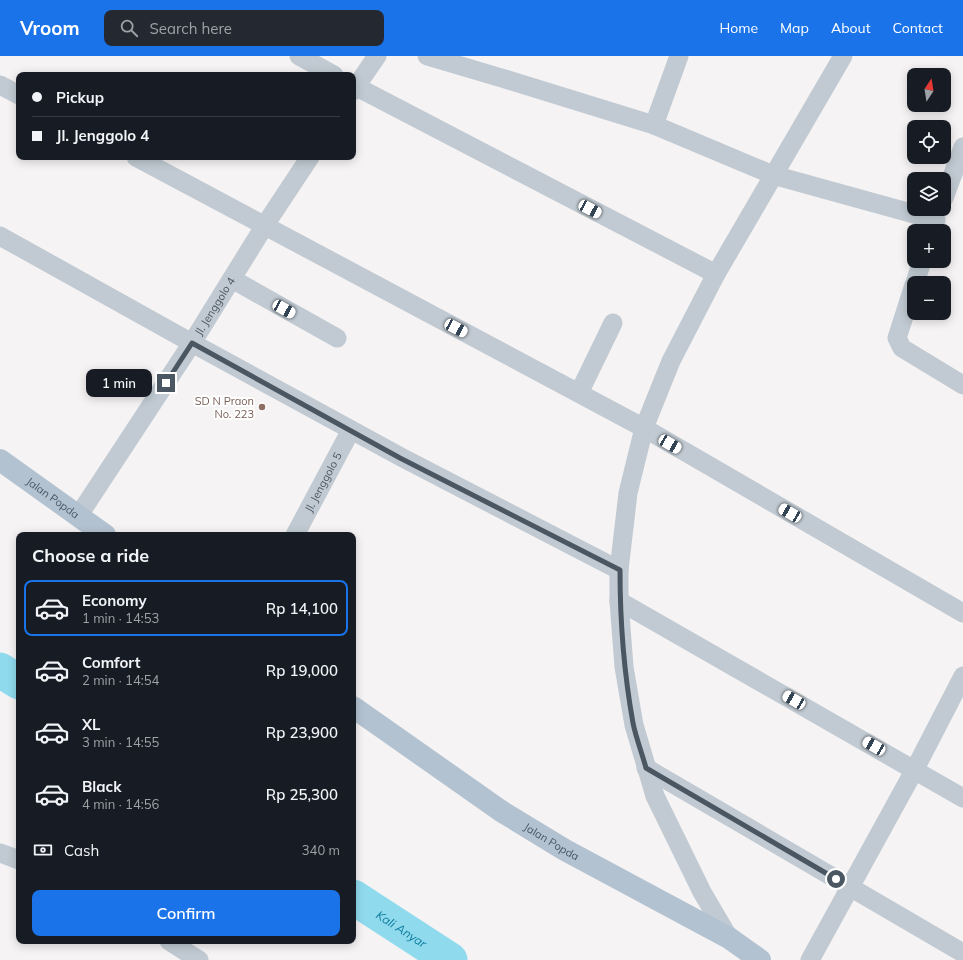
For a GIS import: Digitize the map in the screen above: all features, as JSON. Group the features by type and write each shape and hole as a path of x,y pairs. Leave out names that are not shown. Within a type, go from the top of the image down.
{"main road":[{"name":"Jalan Popda","path":"0,460 101,532"},
{"name":"Jalan Popda","path":"356,709 526,827 565,850 729,938 760,960"}],"street":[{"path":"299,56 328,72"},
{"path":"356,85 377,56"},
{"path":"427,56 654,126 773,175 936,220"},
{"path":"654,126 679,56"},
{"path":"729,938 702,892 655,796 634,725 625,674 619,601 620,570 628,493 644,428 671,361 716,274 843,56"},
{"path":"0,85 16,93"},
{"path":"356,89 716,274"},
{"path":"951,179 963,146"},
{"path":"142,160 644,428 963,613"},
{"name":"Jl. Jenggolo 4","path":"79,515 192,343 265,225 308,160"},
{"path":"0,236 400,458 620,570"},
{"path":"232,280 337,338"},
{"path":"907,306 897,338 902,348 963,384"},
{"path":"579,393 613,323"},
{"name":"Jl. Jenggolo 5","path":"297,532 351,430"},
{"path":"619,601 963,798"},
{"path":"810,960 963,676"},
{"path":"646,768 963,953"},
{"path":"0,854 16,859"},
{"path":"174,944 199,960"}],"waterway":[{"path":"0,670 16,680"},
{"name":"Kali Anyar","path":"356,899 450,960"}],"place":[{"name":"SD N Praon No. 223","path":"262,407"}],"route":[{"path":"166,383 192,343 400,458 620,570 619,601 624,667 634,725 646,768 836,879"}]}
